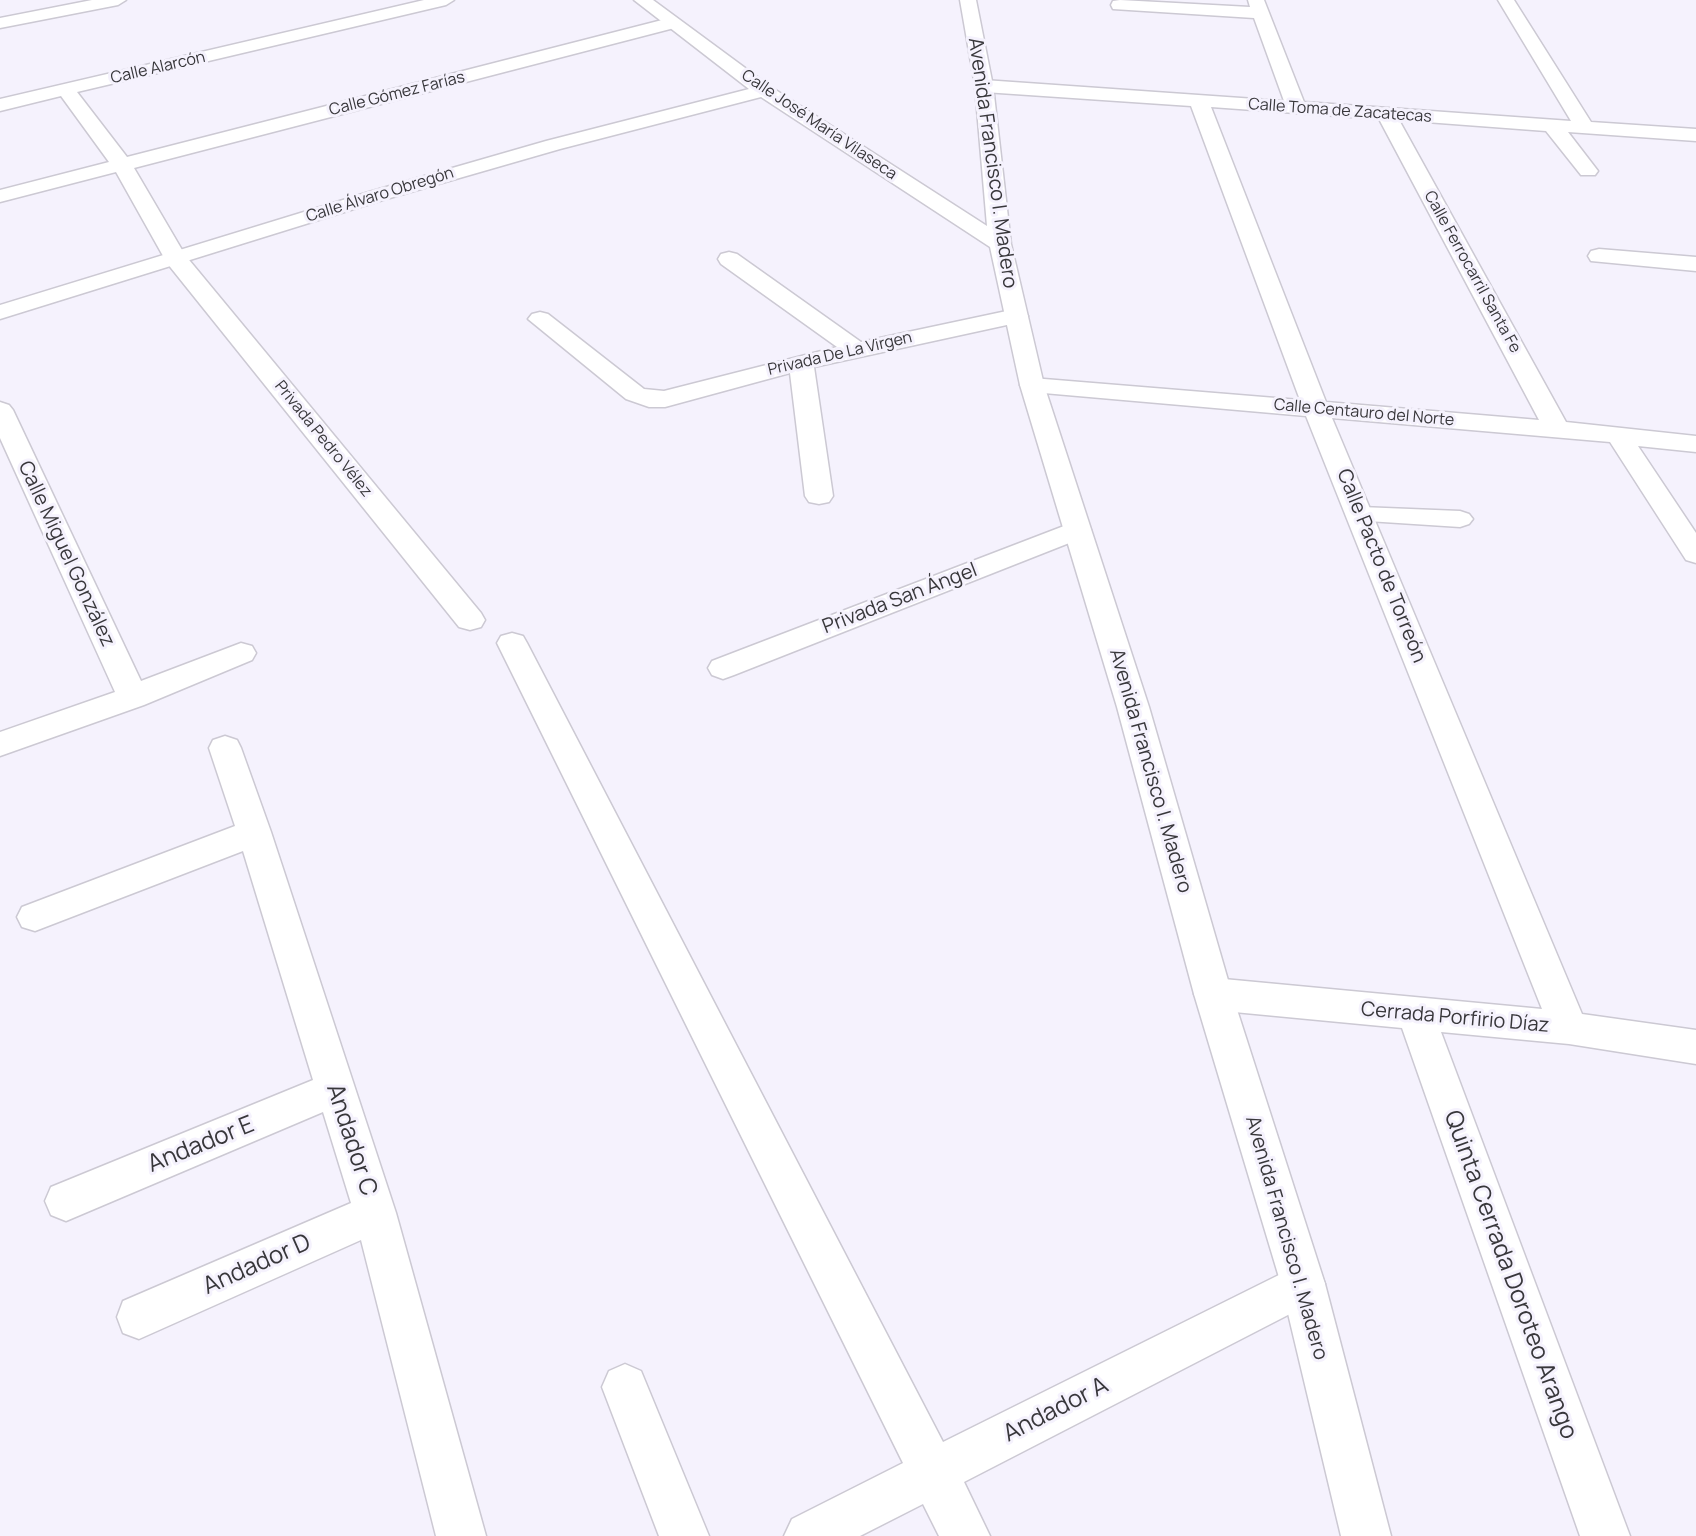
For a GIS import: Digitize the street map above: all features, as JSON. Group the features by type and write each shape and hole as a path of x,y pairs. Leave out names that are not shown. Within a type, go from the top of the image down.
{"street":[{"path":"0,23 118,0"},
{"name":"Calle Alarcón","path":"66,90 446,0"},
{"name":"Calle José María Vilaseca","path":"642,0 764,91 1000,244"},
{"name":"Avenida Francisco I. Madero","path":"968,0 984,86 1000,244 1032,385 1133,707 1213,994 1303,1284 1366,1536"},
{"path":"1506,0 1585,128"},
{"path":"1119,5 1258,7 1296,107"},
{"name":"Calle Gómez Farías","path":"0,196 672,23"},
{"name":"Calle Toma de Zacatecas","path":"984,86 1696,135"},
{"path":"0,105 66,90 122,165 175,258"},
{"name":"Calle Álvaro Obregón","path":"0,312 542,148 764,91"},
{"name":"Calle Pacto de Torreón","path":"1199,102 1316,409 1569,1028"},
{"name":"Calle Ferrocarril Santa Fe","path":"1386,114 1557,429"},
{"path":"1552,125 1588,171"},
{"path":"1599,256 1696,264"},
{"name":"Privada Pedro Vélez","path":"175,258 470,620"},
{"path":"729,259 855,349"},
{"name":"Privada De La Virgen","path":"540,319 635,394 649,399 665,399 855,349 1016,316"},
{"path":"801,362 819,496"},
{"name":"Calle Centauro del Norte","path":"1032,385 1557,429 1696,444"},
{"name":"Calle Miguel González","path":"0,410 133,697"},
{"path":"1618,435 1696,554"},
{"name":"Privada San Ángel","path":"723,668 1077,530"},
{"path":"512,643 965,1536"},
{"path":"0,744 133,697 241,653"},
{"name":"Andador C","path":"225,748 254,832 375,1213 461,1536"},
{"path":"34,917 254,832"},
{"name":"Cerrada Porfirio Díaz","path":"1213,994 1569,1028 1696,1047"},
{"name":"Quinta Cerrada Doroteo Arango","path":"1416,1015 1605,1536"},
{"name":"Andador E","path":"66,1201 335,1089"},
{"name":"Andador D","path":"139,1317 375,1213"},
{"name":"Andador A","path":"809,1536 1303,1284"},
{"path":"625,1387 684,1536"}],"lane":[{"path":"1361,515 1460,519"}]}
